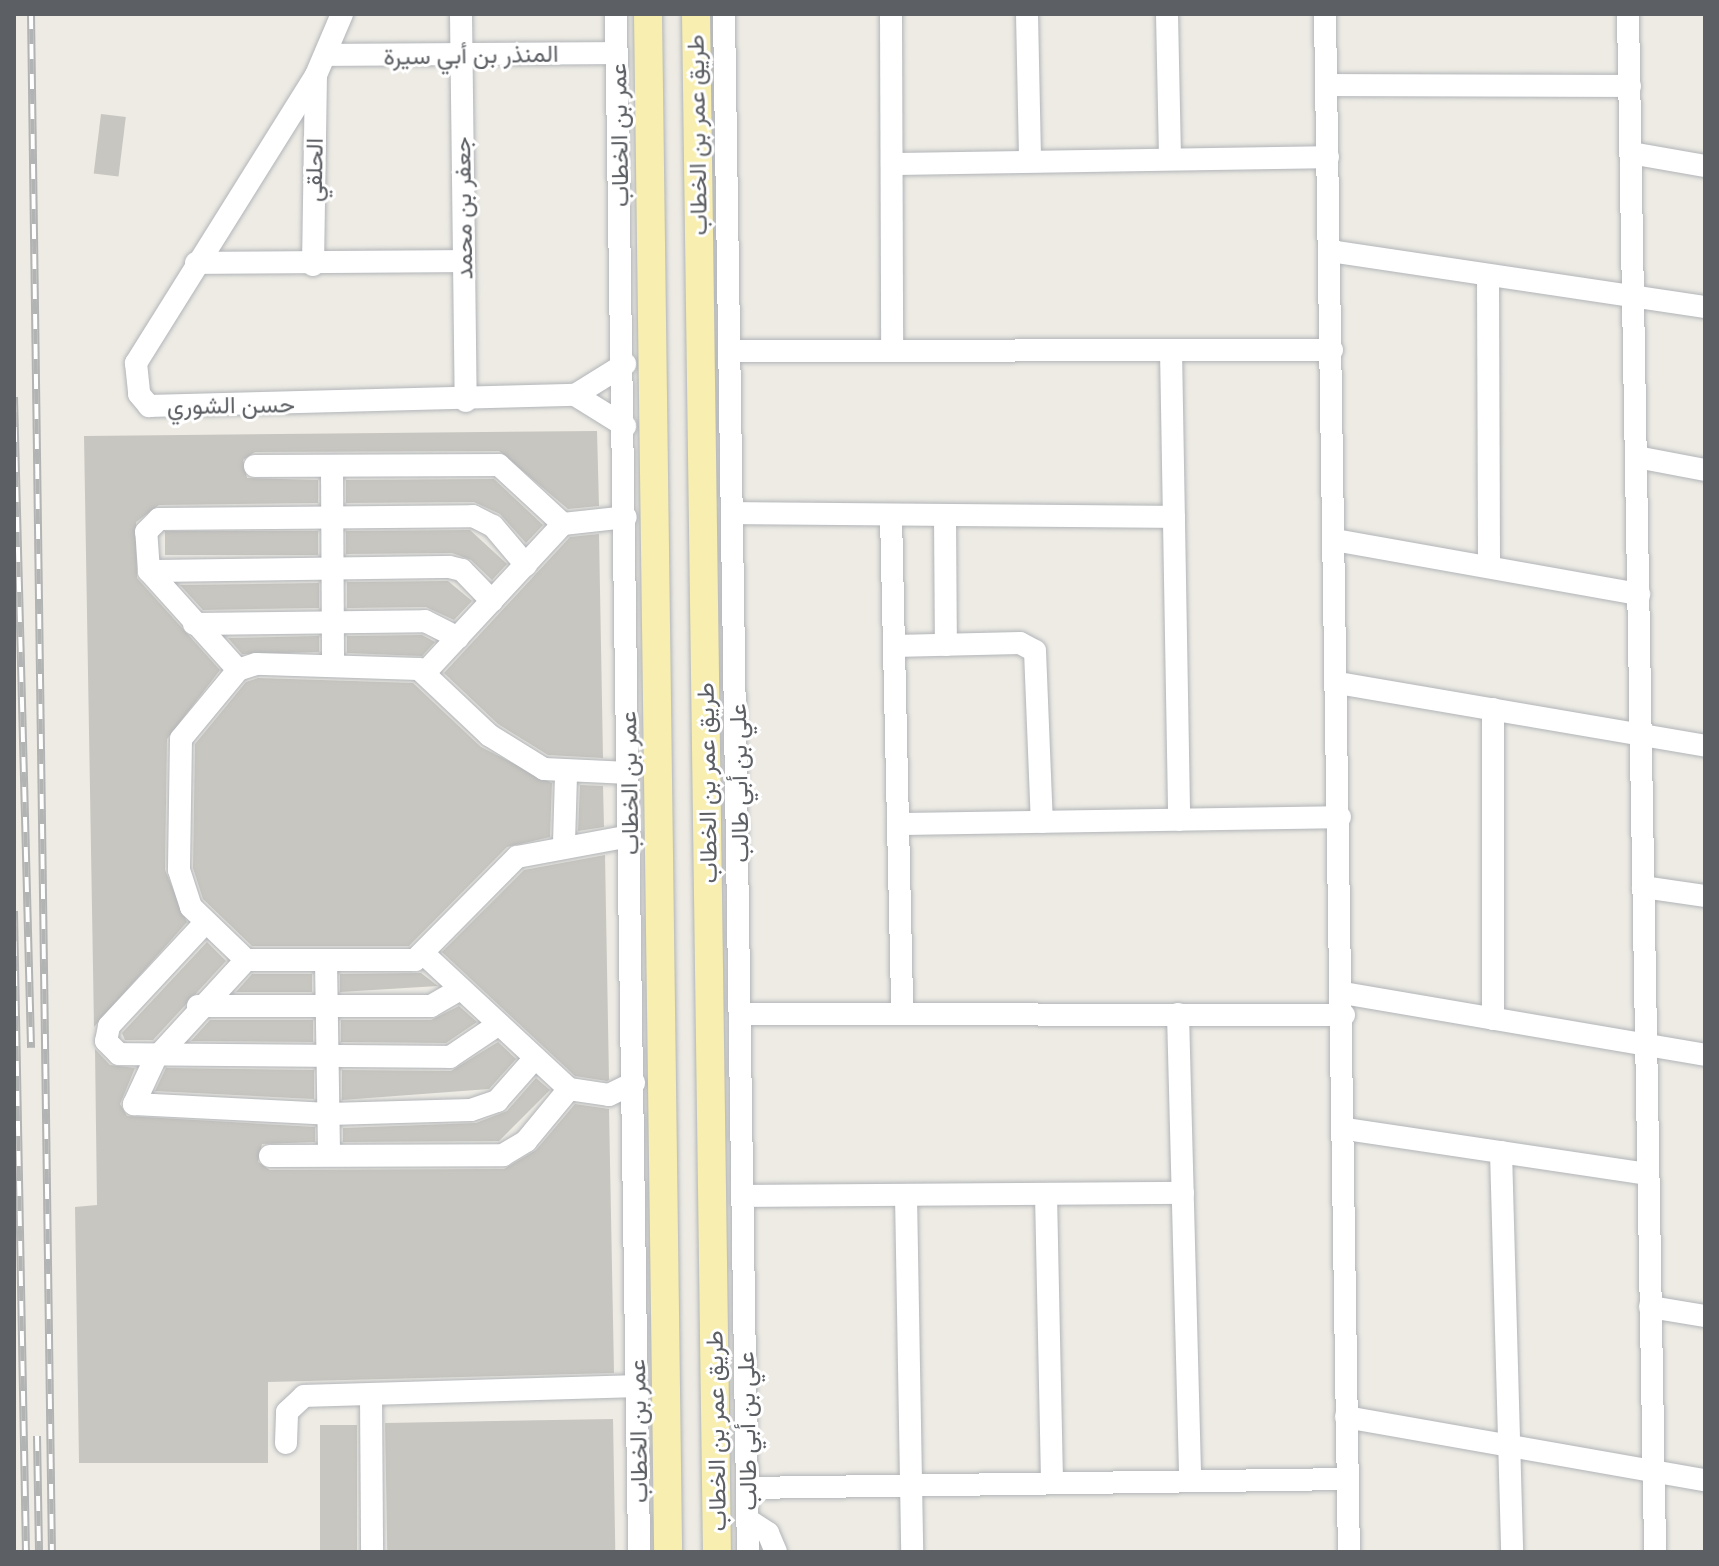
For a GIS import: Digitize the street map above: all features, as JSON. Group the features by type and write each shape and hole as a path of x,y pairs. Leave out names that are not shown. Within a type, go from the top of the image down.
{"main road":[{"name":"طريق عمر بن الخطاب","path":"648,14 668,1552"},
{"name":"طريق عمر بن الخطاب","path":"696,14 717,1552"}],"street":[{"name":"حسن الشوري","path":"342,14 321,65 136,363 132,378 149,406 466,401 575,395 625,364"},
{"name":"جعفر بن محمد","path":"461,14 466,401"},
{"name":"عمر بن الخطاب","path":"616,14 625,364 639,1552"},
{"name":"علي بن أبي طالب","path":"724,14 744,1014 748,1552"},
{"path":"891,14 892,351"},
{"path":"1027,14 1030,161"},
{"path":"1167,14 1170,159"},
{"path":"1325,14 1346,1129 1346,1479 1349,1552"},
{"path":"1628,14 1655,1552"},
{"name":"المنذر بن أبي سيرة","path":"321,65 617,53"},
{"path":"697,109 724,61"},
{"path":"618,119 649,62"},
{"name":"الحلقي","path":"313,265 321,65"},
{"path":"1327,85 1630,86"},
{"path":"1631,153 1705,166"},
{"path":"892,164 1328,157"},
{"path":"1330,251 1705,307"},
{"path":"196,263 313,265 464,261"},
{"path":"1488,275 1489,567"},
{"path":"1171,350 1179,820"},
{"path":"730,351 1332,350"},
{"path":"575,395 625,426"},
{"path":"1637,457 1705,470"},
{"path":"255,466 499,465 563,524"},
{"path":"332,466 333,662"},
{"path":"734,513 1174,517"},
{"path":"891,515 902,1014"},
{"path":"945,515 946,645"},
{"path":"238,670 149,571 146,532 159,519 473,516 493,526 526,565"},
{"path":"431,666 563,524 626,517"},
{"path":"1335,540 1639,594"},
{"path":"149,571 332,568 462,570 492,601"},
{"path":"194,624 332,619 425,621 458,638"},
{"path":"894,646 1020,643 1039,656 1042,822"},
{"path":"629,773 566,776 504,746 419,669 333,662 238,670 181,739 179,870 204,924 246,960 326,961 426,956 507,865 564,843 630,836"},
{"path":"1338,683 1705,746"},
{"path":"1493,709 1493,1019"},
{"path":"564,843 566,776"},
{"path":"898,824 1340,817"},
{"path":"1643,887 1705,896"},
{"path":"204,924 107,1033 119,1054 155,1059 327,1061 450,1057 499,1024"},
{"path":"426,956 569,1089 609,1095 634,1083"},
{"path":"246,960 198,1006 155,1059 135,1091 134,1104 144,1108 329,1114 487,1108 535,1058"},
{"path":"326,961 329,1155"},
{"path":"198,1006 431,1006 461,989"},
{"path":"744,1014 1178,1014 1344,1004 1493,1019 1705,1055"},
{"path":"1178,1014 1190,1481"},
{"path":"270,1156 503,1155 526,1141 569,1089"},
{"path":"1346,1129 1648,1174"},
{"path":"1501,1152 1512,1552"},
{"path":"745,1196 1183,1193"},
{"path":"1046,1194 1052,1483"},
{"path":"906,1195 912,1552"},
{"path":"636,1280 663,1244"},
{"path":"1650,1307 1705,1316"},
{"path":"715,1336 746,1386"},
{"path":"286,1443 294,1401 637,1386"},
{"path":"371,1396 372,1552"},
{"path":"1346,1417 1509,1443 1705,1480"},
{"path":"747,1488 1346,1479"},
{"path":"748,1520 768,1533 776,1552"}],"building":[{"path":"101,114 126,117 119,177 94,174"},
{"path":"597,431 599,506 568,509 499,451 255,452 243,460 247,478 318,480 318,503 159,505 136,522 137,578 220,670 167,739 165,870 187,922 94,1027 84,436"},
{"path":"494,479 543,525 526,543 500,514 474,502 346,503 346,480"},
{"path":"470,530 507,564 492,580 471,560 452,553 346,554 346,531"},
{"path":"165,531 318,531 318,555 165,555"},
{"path":"599,534 603,758 548,755 498,724 444,673 570,537"},
{"path":"448,581 472,601 454,620 426,607 347,608 347,582"},
{"path":"319,583 319,608 203,610 180,585"},
{"path":"422,635 435,642 422,656 347,653 347,636"},
{"path":"319,636 319,652 242,654 228,638"},
{"path":"258,678 413,683 481,747 552,783 550,837 507,847 409,946 252,946 203,899 193,868 195,744 246,682"},
{"path":"580,785 603,786 604,827 578,831"},
{"path":"605,855 607,1081 575,1076 442,952 524,870"},
{"path":"207,942 226,961 153,1040 125,1040 122,1033"},
{"path":"421,973 438,986 340,992 340,974"},
{"path":"252,974 312,974 312,992 236,992"},
{"path":"459,1006 477,1022 446,1043 341,1042 341,1020 431,1020"},
{"path":"210,1020 313,1020 313,1042 191,1041"},
{"path":"498,1042 516,1059 489,1089 342,1100 342,1070 451,1071"},
{"path":"95,1049 110,1065 135,1068 120,1104 127,1116 315,1127 315,1142 262,1144 258,1162 270,1170 504,1169 536,1150 575,1104 609,1109 614,1373 268,1382 268,1463 79,1463 75,1207 97,1205"},
{"path":"166,1068 314,1070 314,1099 155,1091"},
{"path":"536,1078 550,1090 499,1141 343,1142 343,1128 476,1123 507,1111"},
{"path":"613,1419 615,1552 387,1552 385,1423"},
{"path":"320,1425 357,1425 357,1552 320,1552"}],"railway":[{"path":"31,14 52,1552"},
{"path":"14,397 31,1048"},
{"path":"14,911 26,1552"},
{"path":"37,1436 39,1552"}]}
